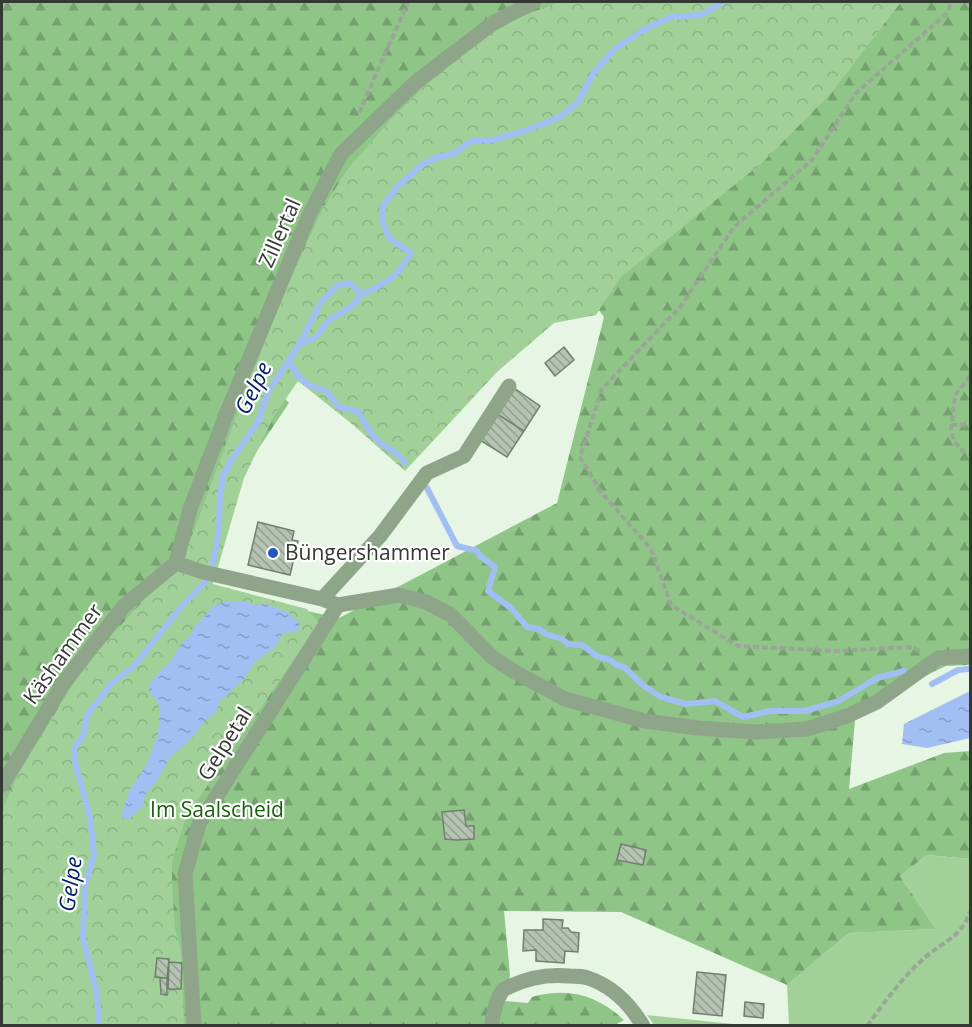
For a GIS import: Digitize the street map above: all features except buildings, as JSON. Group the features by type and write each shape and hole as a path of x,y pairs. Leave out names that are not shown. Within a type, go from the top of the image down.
{"street":[{"name":"Zillertal","path":"176,563 190,509 228,410 309,215 341,154 416,82 493,22 534,2"},
{"path":"321,599 380,536 427,473 464,456 508,386"},
{"path":"176,563 338,605 399,595 426,602 451,615 492,657 565,699 645,721 710,729 757,732 807,729 847,716 877,702 938,658 970,656"},
{"name":"Käshammer","path":"2,785 72,671 124,606 176,563"},
{"name":"Gelpetal","path":"194,1026 185,874 199,824 338,605"},
{"path":"492,1026 497,1002 503,990 520,981 545,975 586,977 605,986 622,997 643,1026"}],"path":[{"path":"355,121 408,2"},
{"path":"938,658 908,646 837,651 738,646 671,605 651,549 601,492 580,457 602,389 680,307 734,227 812,160 856,93 947,13 952,2"},
{"path":"970,376 956,395 951,425 954,441 962,450 970,454"},
{"path":"951,425 970,425"},
{"path":"867,1026 891,993 922,960 950,940 968,922 970,911"}],"green space":[{"name":"Im Saalscheid","path":"2,2 744,2 276,389 289,403 229,492 210,590 339,618 557,503 604,317 589,297 883,2 970,2 970,665 946,666 856,709 849,789 944,753 970,751 970,859 927,855 900,876 936,929 849,933 787,985 621,912 504,911 510,975 505,1001 528,1003 532,997 570,993 603,1004 624,1020 615,1025 2,1026"},
{"path":"559,2 901,2 832,92 764,161 621,277 596,315 554,323 498,371 405,471 352,424 298,381 274,416 244,478 213,584 307,609 319,623 186,817 172,861 175,929 181,951 184,1025 2,1026 2,810 19,773 68,692 94,655 170,575 186,552 250,379 294,270 322,210 347,170 392,118 424,87 478,42 516,19"},
{"path":"927,855 970,859 970,1025 789,1025 787,985 849,933 936,929 900,876"},
{"path":"647,1015 742,1025 654,1025"}],"water":[{"path":"226,601 245,601 254,605 265,604 288,612 299,622 300,629 283,633 275,647 254,663 244,679 220,701 216,712 171,756 146,794 142,807 128,820 121,817 129,791 146,766 158,735 160,709 149,692 149,685 170,662 195,626 213,606"},
{"path":"970,691 970,738 927,748 902,744 904,724"}],"waterway":[{"name":"Gelpe","path":"99,1026 97,994 83,938 85,886 94,855 90,818 74,758 74,747 83,737 87,715 112,683 134,666 182,606 207,580 219,529 223,476 258,422 268,392 299,345 321,302 338,285 349,283 362,294 377,287 396,273 407,261 411,253 389,238 383,223 383,206 397,187 423,164 438,157 453,154 473,140 493,140 560,117 578,102 594,72 616,48 645,29 671,17 701,15 723,2"},
{"path":"299,345 316,337 328,321 352,306 362,294"},
{"path":"289,362 299,377 309,385 326,391 339,407 358,411 375,438 399,455 405,463"},
{"path":"427,488 457,546 477,551 495,567 488,591 511,608 527,627 539,629 568,644 582,645 598,657 624,667 644,686 661,697 686,704 715,701 743,717 771,711 805,711 839,701 877,678 904,671"},
{"path":"932,684 958,670 970,669"}],"place":[{"name":"Büngershammer","path":"273,553"}]}
